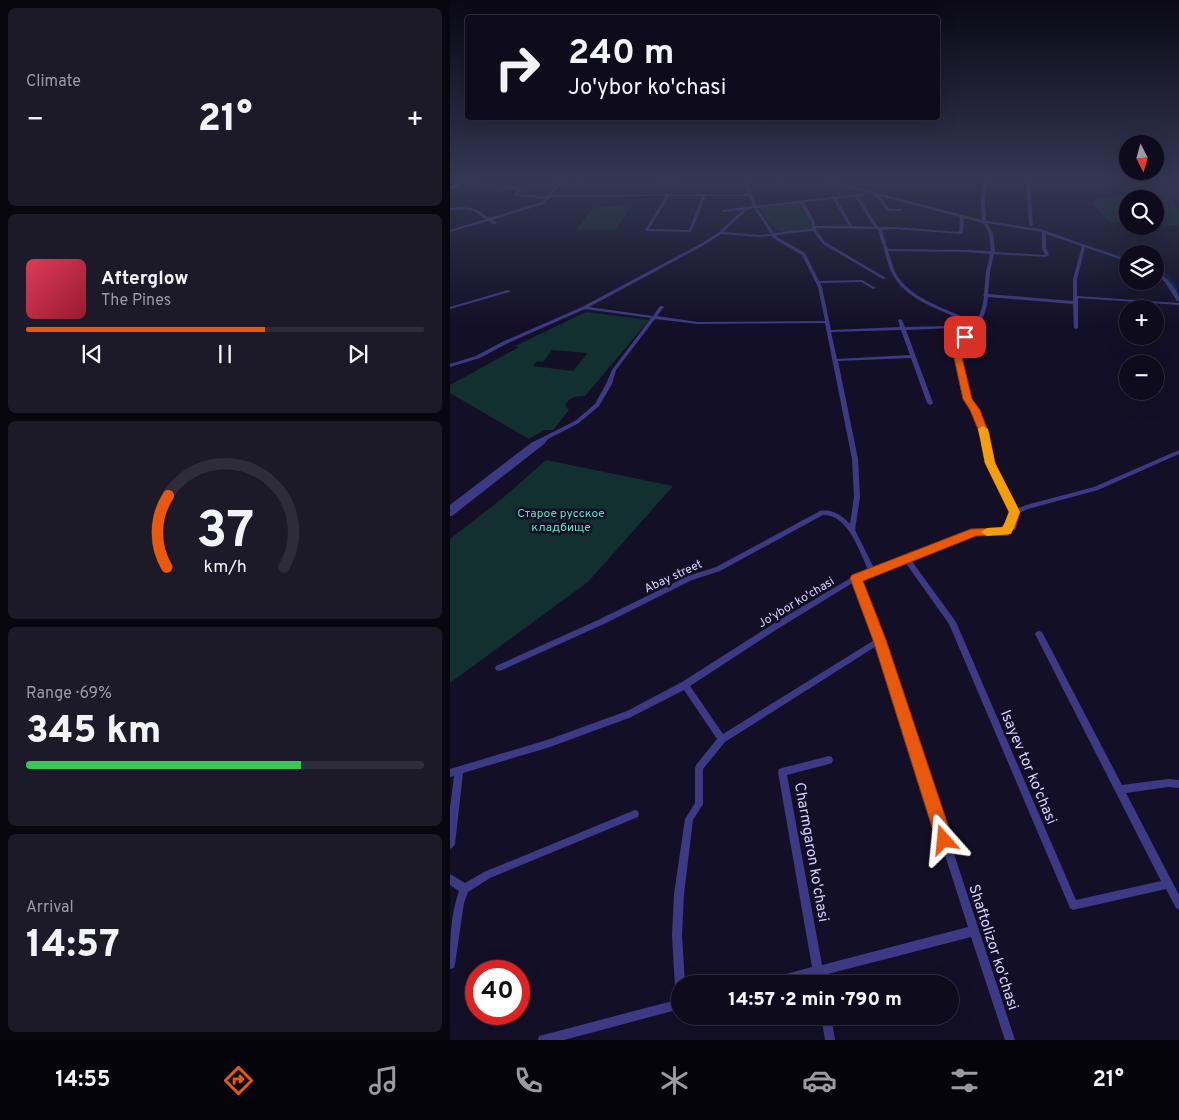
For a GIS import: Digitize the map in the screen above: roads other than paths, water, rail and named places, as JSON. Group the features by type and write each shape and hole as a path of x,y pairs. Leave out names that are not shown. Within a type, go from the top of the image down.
{"street":[{"path":"648,229 647,230 655,231 690,231 691,229"},
{"path":"450,366 478,357 504,343 584,308 705,243 725,229"},
{"path":"770,229 776,238 804,254 819,282 855,458 858,491 852,530 872,571"},
{"path":"814,229 824,243 884,278"},
{"path":"720,233 741,236 823,229"},
{"path":"895,229 880,229 895,276 905,287 923,300 969,321 975,326"},
{"path":"886,229 961,233 961,229"},
{"path":"989,229 993,243 982,315 970,334 957,341 957,353 968,399 975,410 984,434 990,463 1015,512 1026,507 1096,489 1179,452"},
{"path":"1025,229 1044,232 1119,258"},
{"path":"885,247 1045,256 1047,255 1044,248 1044,232"},
{"path":"1076,328 1075,279 1084,245"},
{"path":"1164,278 1179,302"},
{"path":"819,282 862,281 874,288"},
{"path":"450,308 508,291"},
{"path":"985,295 1076,303"},
{"path":"1076,297 1179,302"},
{"path":"450,508 533,444 577,422 597,405 610,384 614,370 662,307"},
{"path":"584,308 698,323 827,322"},
{"path":"900,320 930,403"},
{"path":"829,331 953,327 960,338"},
{"path":"836,360 913,356"},
{"path":"450,514 546,438"},
{"name":"Jo'ybor ko'chasi","path":"455,772 546,744 629,714 685,684 856,578 975,532 1006,531 1015,512"},
{"name":"Abay street","path":"499,668 601,622 690,578 718,569 822,513 832,513 852,530"},
{"name":"Isayev tor ko'chasi","path":"906,558 952,622 1073,905 1168,884"},
{"name":"Shaftolizor ko'chasi","path":"856,578 880,640 1010,1040"},
{"path":"1039,634 1179,905"},
{"path":"679,975 677,935 679,894 689,819 698,804 699,768 722,739 880,640"},
{"path":"685,684 722,739"},
{"name":"Charmgaron ko'chasi","path":"818,975 782,772 829,760"},
{"path":"450,844 455,772"},
{"path":"1119,790 1168,782 1179,784"},
{"path":"450,964 453,919 465,889 487,875 634,814"},
{"path":"450,879 465,889"},
{"path":"805,975 974,932"},
{"path":"543,1040 671,1006"},
{"path":"828,1025 830,1040"}],"waterway":[{"path":"1078,243 1119,256"},
{"path":"1164,273 1179,293"}],"park label":[{"name":"Старое русское кладбище","path":"561,520"}]}
